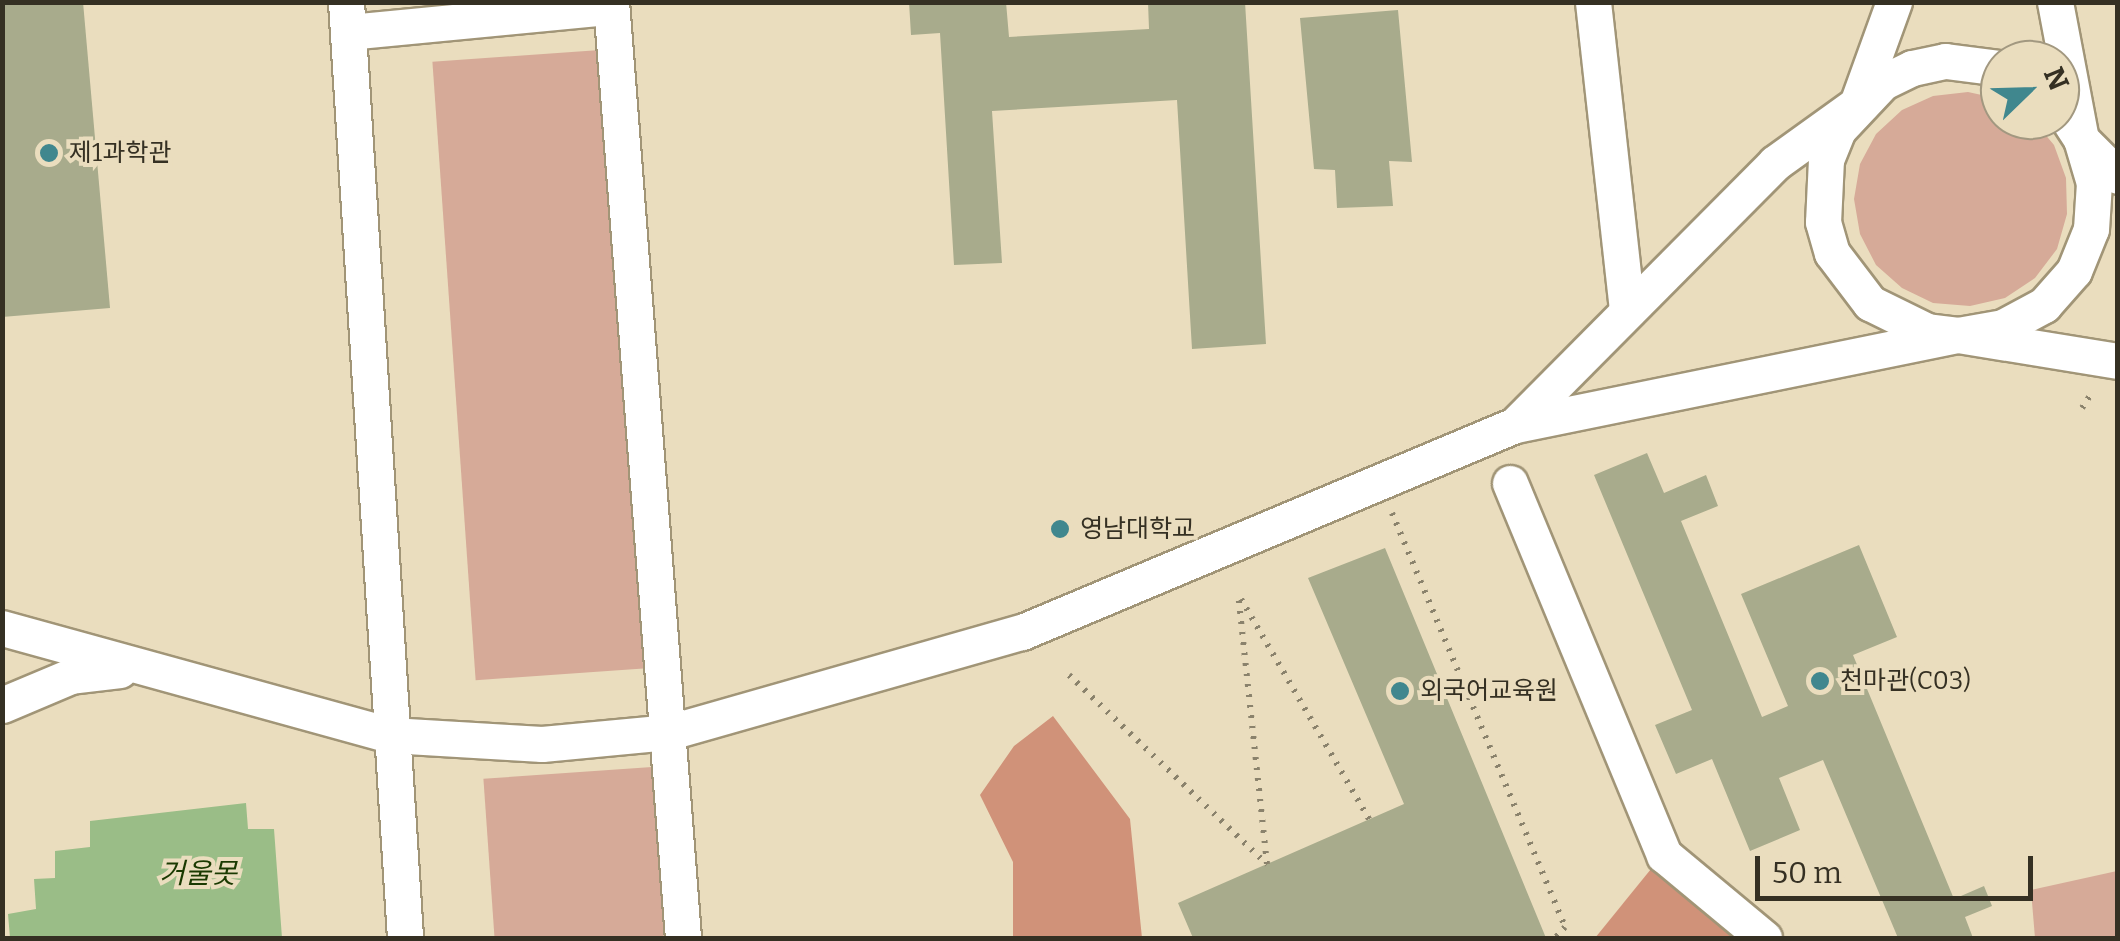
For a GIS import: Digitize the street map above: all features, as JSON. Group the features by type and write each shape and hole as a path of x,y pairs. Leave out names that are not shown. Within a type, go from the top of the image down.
{"street":[{"path":"1593,2 1627,308"},
{"path":"1894,2 1857,104 1826,159 1821,190 1832,253 1870,303 1926,331 2118,361"},
{"path":"2,628 133,668 390,735 542,744 670,732 1022,632 1514,425 2003,327 2030,312 2074,271 2091,228 2094,183 2081,139 2056,2"},
{"path":"405,938 348,17 611,4 683,938"},
{"path":"1514,425 1774,163 1912,68 1944,61 1980,66"},
{"path":"2081,139 2118,176"},
{"path":"1510,482 1664,855 1764,938"},
{"path":"2,705 71,676 133,668"}],"path":[{"path":"1379,480 1565,928 1555,938"},
{"path":"1069,675 1267,864 1238,594 1369,820"}],"shaded area":[{"path":"600,50 643,668 476,680 432,62"},
{"path":"1980,95 1980,140 2050,140 2066,178 2067,214 2057,249 2035,278 2005,298 1970,306 1933,303 1902,288 1876,265 1860,234 1854,199 1860,164 1876,134 1902,110 1933,96"},
{"path":"1053,716 1130,819 1142,938 1013,938 1013,862 980,795 1014,746"},
{"path":"652,767 664,938 495,938 483,779"},
{"path":"1651,869 1735,938 1595,938"},
{"path":"2117,871 2117,938 2035,938 2031,890"}],"water":[{"name":"거울못","path":"246,803 248,829 274,829 282,938 10,938 8,914 36,909 34,879 55,878 55,851 90,847 90,821"}],"building":[{"name":"제1과학관","path":"2,2 83,2 110,308 2,317"},
{"path":"909,2 1006,2 1009,37 1149,29 1148,2 1245,2 1266,344 1192,349 1177,100 992,111 1002,263 954,265 940,33 911,35"},
{"path":"1398,10 1412,162 1389,161 1393,206 1337,208 1335,170 1314,169 1300,18"},
{"name":"천마관(C03)","path":"1647,453 1664,493 1706,475 1718,506 1681,521 1762,717 1788,706 1741,594 1859,545 1897,637 1853,655 1954,899 1984,886 1992,906 1965,917 1973,938 1898,938 1823,760 1779,778 1800,830 1750,851 1712,759 1676,774 1655,725 1692,710 1594,475"},
{"name":"외국어교육원","path":"1385,548 1546,938 1193,938 1178,903 1404,804 1308,578"}],"place":[{"name":"제1과학관","path":"49,153"},
{"name":"영남대학교","path":"1060,529"},
{"name":"천마관(C03)","path":"1820,681"},
{"name":"외국어교육원","path":"1400,691"}]}
